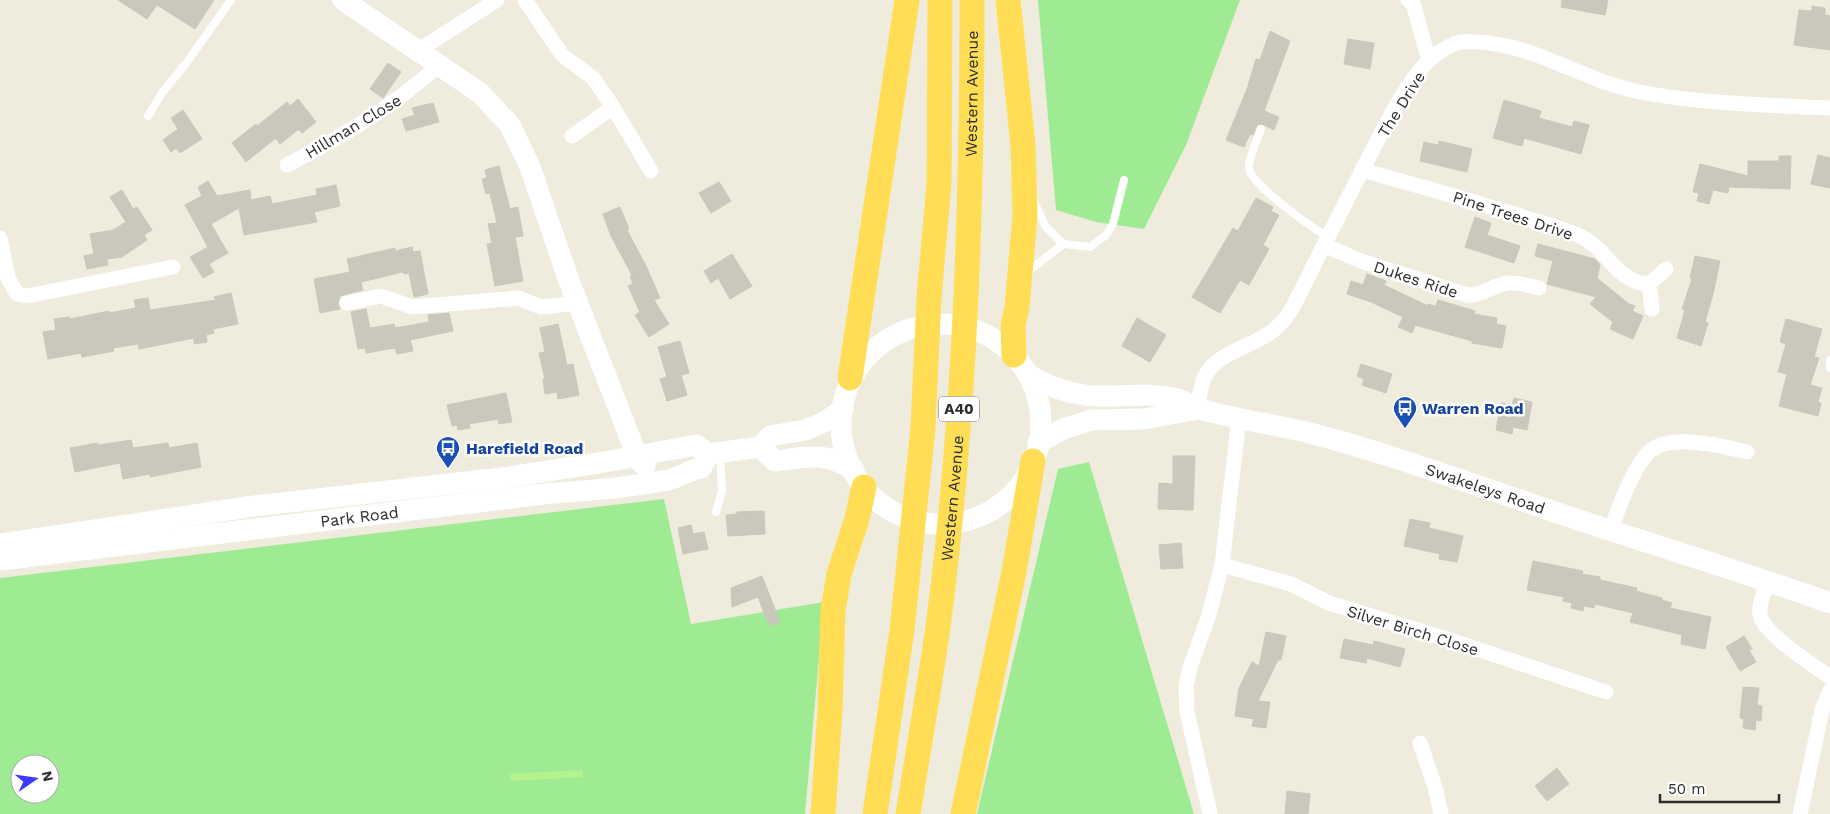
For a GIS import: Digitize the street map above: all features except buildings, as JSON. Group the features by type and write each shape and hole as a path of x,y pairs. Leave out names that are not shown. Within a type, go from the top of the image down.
{"highway":[{"path":"850,378 907,0"},
{"name":"Western Avenue","path":"876,814 902,630 923,428 929,297 939,184 940,0"},
{"name":"Western Avenue","path":"908,814 938,628 958,431 966,300 972,86 972,0"},
{"path":"1008,0 1022,135 1025,185 1024,247 1013,326 1014,355"},
{"path":"963,814 1014,572 1035,452"},
{"path":"823,814 830,711 833,611 838,574 857,519 859,479"}],"main road":[{"path":"343,0 440,64 480,93 510,125 530,167 577,304 637,456"},
{"path":"760,447 775,461 812,456 828,457 841,462 859,479 880,504 913,522 932,526 952,526 971,521 992,511 1010,497 1022,484 1035,452 1040,424 1040,408 1037,392 1030,375 1014,355 1002,345 969,329 949,325 927,324 906,328 887,336 863,356 850,378 845,394 842,432 846,453 859,479"},
{"name":"Swakeleys Road","path":"1030,375 1046,385 1092,396 1155,396 1178,399 1198,409 1308,433 1395,457 1830,602"},
{"name":"Park Road","path":"0,560 634,491 671,479 708,459 760,447 770,436 815,426 843,409"},
{"name":"Swakeleys Road","path":"1035,452 1063,429 1091,420 1144,419 1198,409"},
{"name":"Park Road","path":"0,544 254,506 502,478 696,445 708,459"}],"street":[{"path":"419,50 497,0"},
{"path":"525,0 562,55 594,78 651,171"},
{"path":"1408,0 1413,3 1429,61"},
{"name":"The Drive","path":"1198,409 1202,382 1209,370 1224,357 1259,340 1277,328 1295,303 1395,109 1429,61 1437,54 1458,43 1488,43 1519,48 1613,85 1639,92 1719,102 1830,108"},
{"name":"Hillman Close","path":"287,165 362,124 418,84 440,64"},
{"path":"572,136 613,107"},
{"name":"Pine Trees Drive","path":"1362,170 1484,204 1580,236 1597,247 1625,276 1633,281 1649,284"},
{"path":"0,238 8,278 16,294 27,296 173,267"},
{"name":"Dukes Ride","path":"1326,241 1361,261 1467,295 1481,295 1507,283 1539,288"},
{"path":"1652,308 1649,284 1666,269"},
{"path":"347,303 380,296 412,307 518,298 541,307 577,304"},
{"path":"1210,814 1187,712 1186,687 1190,667 1208,618 1222,565 1239,417"},
{"path":"1610,530 1641,462 1654,449 1672,444 1712,443 1748,452"},
{"name":"Silver Birch Close","path":"1222,565 1291,584 1329,603 1456,642 1606,692"},
{"path":"1768,580 1760,613 1764,623 1781,641 1830,677"},
{"path":"1800,814 1822,710 1830,691"},
{"path":"1420,742 1435,787 1441,814"}],"lane":[{"path":"148,116 162,93 187,62 231,0"},
{"path":"1261,129 1248,167 1250,175 1260,186 1326,241"},
{"path":"1025,185 1046,227 1063,244 1090,247 1106,234 1113,224 1124,180"},
{"path":"1020,278 1063,244"},
{"path":"1830,360 1830,368"},
{"path":"708,459 722,486 716,512"}],"green space":[{"path":"1038,0 1240,0 1186,145 1144,229 1096,222 1056,210"},
{"path":"1089,462 1194,814 977,814 1058,469"},
{"path":"664,499 691,624 824,602 805,814 0,814 0,578"},
{"path":"583,770 583,777 511,781 510,774"}],"place":[{"name":"Warren Road","path":"1405,429"},
{"name":"Harefield Road","path":"448,469"}]}
